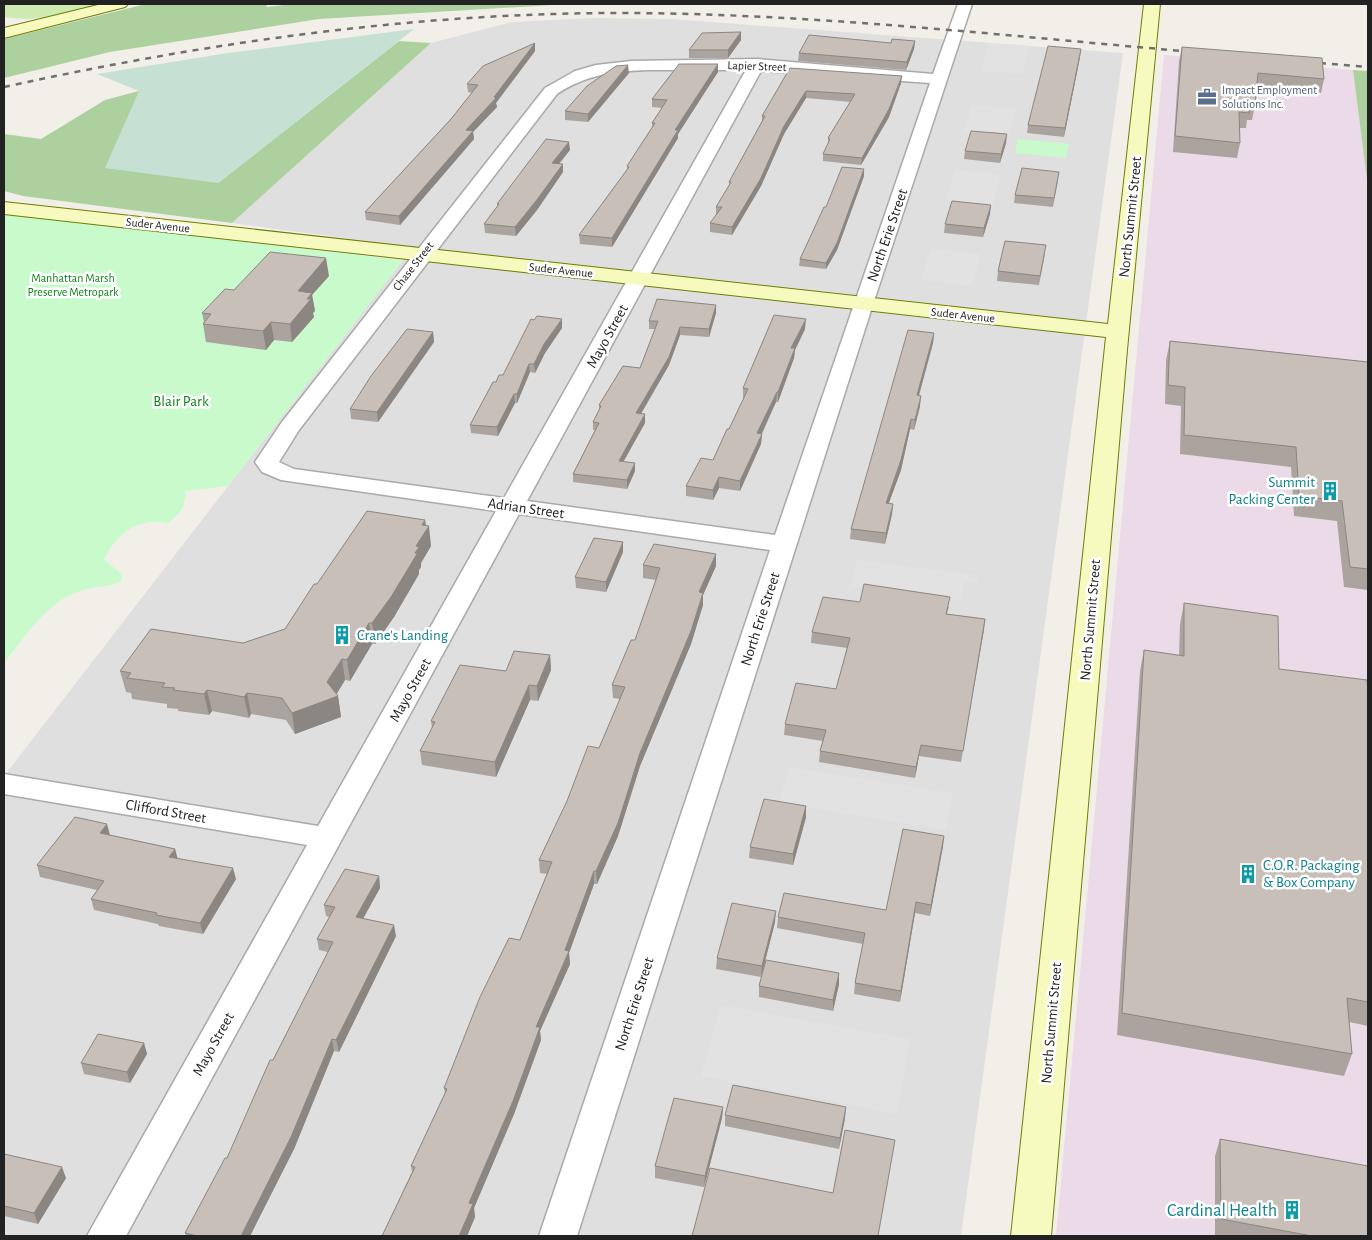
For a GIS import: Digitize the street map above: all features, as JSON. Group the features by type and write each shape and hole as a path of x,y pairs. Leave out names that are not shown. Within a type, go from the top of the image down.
{"main road":[{"path":"4,33 120,4"},
{"name":"North Summit Street","path":"1031,1236 1118,332 1152,4"},
{"path":"4,20 24,23 45,22"},
{"name":"Suder Avenue","path":"4,208 1118,332"}],"street":[{"name":"North Erie Street","path":"558,1236 863,304 965,4"},
{"name":"Lapier Street","path":"575,76 605,69 638,66 757,64 940,80"},
{"name":"Mayo Street","path":"106,1236 757,64"},
{"name":"Chase Street","path":"270,467 267,462 274,450 422,255 551,91 575,76"},
{"name":"Adrian Street","path":"270,467 289,475 784,544"},
{"name":"Clifford Street","path":"7,789 327,838"}],"shaded area":[{"path":"593,18 671,19 1123,53 961,1236 4,1236 4,776 413,247 232,223 431,43 512,22"},
{"path":"989,43 1030,46 1023,74 981,71"},
{"path":"1164,55 1353,70 1368,188 1368,1236 1056,1236"},
{"path":"972,105 1016,109 1009,137 964,133"},
{"path":"955,170 1001,174 992,207 945,202"},
{"path":"931,248 981,254 972,286 921,280"},
{"path":"857,560 978,575 977,583 964,582 961,600 851,586"},
{"path":"789,767 953,793 946,830 779,803"},
{"path":"721,1005 910,1039 897,1114 701,1076"}],"green space":[{"path":"7,4 108,4 56,16 31,19 4,17 4,6"},
{"path":"146,4 268,4 266,7 293,4 569,4 319,19 110,52 4,78 4,39"},
{"path":"414,29 218,183 105,168 139,91 97,74 228,53"},
{"path":"399,41 431,43 232,223 23,196 4,191 4,134 41,139 105,100 139,91 218,183"},
{"path":"1353,70 1368,71 1368,188"},
{"path":"1018,139 1069,144 1066,158 1015,153"},
{"name":"Blair Park","path":"4,208 188,229 183,235 403,260 228,486 185,491 181,510 168,523 147,522 130,529 122,535 109,550 104,560 122,574 121,582 83,590 58,602 38,620 4,663"}],"building":[{"path":"741,32 728,50 689,50 702,33"},
{"path":"809,35 891,43 892,39 915,41 907,62 799,53"},
{"path":"535,43 494,97 496,98 466,130 473,131 399,216 365,212 451,119 478,85 467,84 483,66"},
{"path":"1048,46 1081,49 1065,128 1028,125"},
{"path":"1182,47 1322,58 1324,79 1258,73 1255,105 1249,105 1249,113 1239,112 1240,143 1175,136"},
{"path":"679,64 718,64 675,130 678,130 612,238 579,235 629,167 627,166 655,123 652,123 667,100 652,99"},
{"path":"628,65 588,114 565,111 587,86 616,66"},
{"path":"790,68 902,76 889,109 862,158 823,154 830,139 828,138 855,94 806,91 784,126 761,178 732,227 710,223 722,207 716,207 765,116 762,116"},
{"path":"971,131 1007,134 1001,154 965,151"},
{"path":"546,139 569,142 552,163 563,164 515,227 484,224 499,204 497,204"},
{"path":"842,167 864,169 837,243 826,263 800,259 824,207 826,207"},
{"path":"1022,168 1059,172 1054,198 1015,195"},
{"path":"952,201 991,205 984,228 945,224"},
{"path":"1005,241 1046,245 1040,276 998,271"},
{"path":"270,252 326,258 298,291 312,293 307,299 311,299 290,324 271,322 263,331 203,324 211,314 202,313 225,289 234,290"},
{"path":"657,299 716,305 709,329 680,327 669,357 636,413 645,414 619,461 635,463 627,480 573,474 599,423 593,422 601,406 599,405 623,366 640,368 658,321 649,321"},
{"path":"774,315 806,319 791,348 795,348 778,392 757,433 762,434 740,481 719,477 713,490 686,486 701,458 713,460 727,429 729,429 748,389 743,388"},
{"path":"537,316 562,319 544,344 534,364 529,364 517,394 514,394 497,427 470,425 493,382 496,382 499,375 503,375 531,319 534,320"},
{"path":"407,329 433,332 377,412 350,409 371,376"},
{"path":"908,330 934,333 917,395 921,396 915,420 911,419 901,460 886,503 893,504 886,533 851,529"},
{"name":"Summit Packing Center","path":"1170,341 1368,362 1368,569 1350,567 1342,501 1299,496 1296,447 1184,435 1185,387 1168,385"},
{"name":"Crane's Landing","path":"367,511 425,520 422,525 429,526 416,546 419,547 415,553 417,554 391,597 372,623 369,623 347,660 342,659 327,682 338,696 292,713 282,698 247,693 244,697 207,690 204,694 173,690 175,688 162,687 165,683 127,678 131,673 120,671 151,629 243,643 285,629 314,584 317,584"},
{"path":"594,538 623,542 606,582 575,577"},
{"path":"654,544 716,554 699,592 703,593 691,631 640,753 618,823 596,871 594,871 565,950 569,951 536,1027 540,1027 513,1101 469,1203 473,1204 459,1236 382,1236 415,1167 411,1166 447,1089 444,1088 480,997 509,938 520,940 552,862 539,860 567,801 588,746 599,748 625,687 612,685 631,640 635,640 660,568 643,565"},
{"path":"864,584 950,597 946,614 985,619 963,751 921,745 916,767 820,751 826,730 785,724 796,683 836,689 850,638 812,632 823,597 860,602"},
{"name":"C.O.R. Packaging & Box Company","path":"1184,603 1278,616 1279,669 1367,680 1368,1002 1347,998 1352,1054 1122,1013 1144,650 1184,656"},
{"path":"514,651 550,655 537,686 529,685 495,762 420,751 435,722 431,721 460,665 506,671"},
{"path":"764,799 806,806 793,854 750,847"},
{"path":"75,817 107,824 100,833 175,849 169,857 233,868 200,923 156,915 157,913 91,899 104,881 37,865"},
{"path":"903,829 944,836 931,905 916,902 901,991 855,983 865,933 778,917 784,893 886,910"},
{"path":"345,869 379,876 356,917 394,925 336,1040 332,1039 291,1137 241,1236 197,1236 185,1233 225,1158 227,1158 270,1060 273,1060 333,942 317,939 335,907 324,905"},
{"path":"732,903 776,911 762,966 717,958"},
{"path":"766,960 839,973 833,1000 759,986"},
{"path":"98,1034 144,1043 127,1072 81,1063"},
{"path":"733,1085 846,1107 840,1138 725,1115"},
{"path":"674,1098 723,1107 705,1176 655,1166"},
{"path":"845,1130 895,1140 878,1236 692,1236 710,1168 833,1193"},
{"name":"Cardinal Health","path":"1220,1139 1368,1166 1368,1236 1312,1236 1221,1219"},
{"path":"4,1154 62,1167 34,1213 4,1206"}],"railway":[{"path":"4,87 159,56 315,33 394,24 551,14 630,13 771,17 912,27 1194,52"},
{"path":"1308,62 1368,67"}],"place":[{"name":"Impact Employment Solutions Inc.","path":"1207,97"},
{"name":"Summit Packing Center","path":"1330,491"},
{"name":"Crane's Landing","path":"342,635"},
{"name":"C.O.R. Packaging & Box Company","path":"1248,874"},
{"name":"Cardinal Health","path":"1292,1210"}],"park label":[{"name":"Manhattan Marsh Preserve Metropark","path":"73,285"}]}
